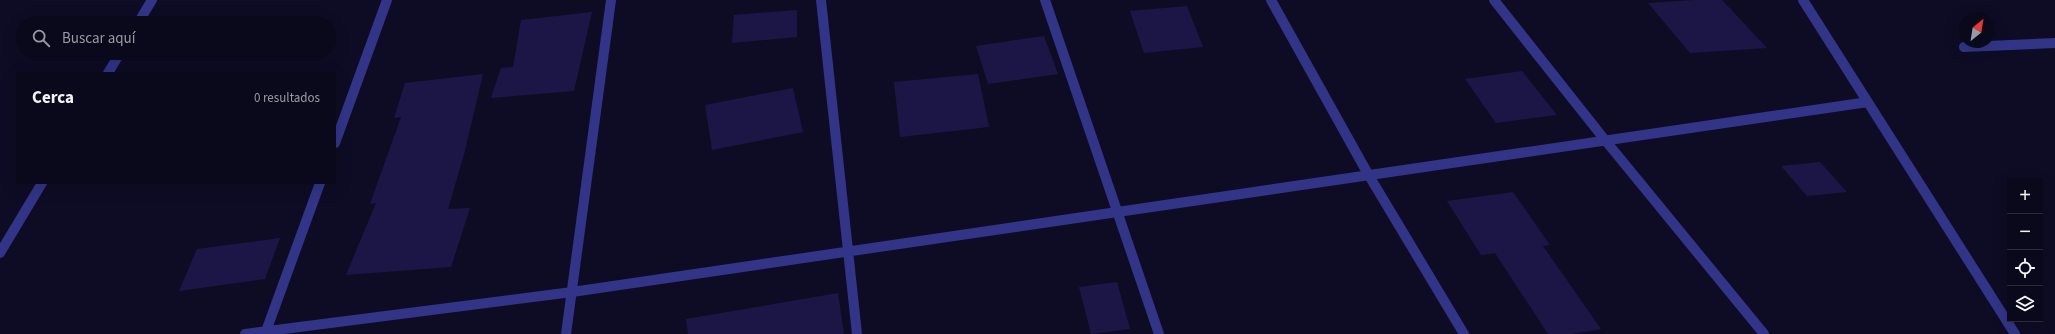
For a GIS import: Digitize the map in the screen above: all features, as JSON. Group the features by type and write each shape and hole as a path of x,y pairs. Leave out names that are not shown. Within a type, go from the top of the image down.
{"street":[{"path":"142,16 152,0"},
{"path":"336,140 387,0"},
{"path":"566,334 611,0"},
{"path":"821,0 857,334"},
{"path":"1045,0 1159,334"},
{"path":"1271,0 1368,174 1464,334"},
{"path":"1494,0 1605,140 1764,334"},
{"path":"1803,0 2015,334"},
{"path":"1995,46 2055,43"},
{"path":"109,72 116,60"},
{"path":"245,334 572,292 1368,174 1868,102"},
{"path":"0,253 41,184"},
{"path":"266,332 320,184"}],"building":[{"path":"1722,0 1767,48 1690,53 1648,3"},
{"path":"1187,6 1203,47 1144,53 1130,11"},
{"path":"797,10 797,37 732,43 734,15"},
{"path":"592,12 574,91 491,98 501,68 513,67 521,20"},
{"path":"1044,36 1058,74 988,84 976,46"},
{"path":"1522,71 1557,115 1496,123 1465,79"},
{"path":"483,74 465,151 448,209 470,208 451,267 346,275 376,203 370,204 401,117 394,118 405,83"},
{"path":"978,74 989,127 900,137 894,82"},
{"path":"793,88 803,132 712,150 705,105"},
{"path":"1820,162 1847,192 1807,196 1781,166"},
{"path":"1513,192 1550,245 1543,246 1601,329 1572,334 1548,334 1495,253 1481,255 1447,201"},
{"path":"280,238 265,279 179,291 197,249"},
{"path":"1117,282 1130,329 1091,334 1079,287"},
{"path":"838,293 844,334 688,334 686,319"}]}
